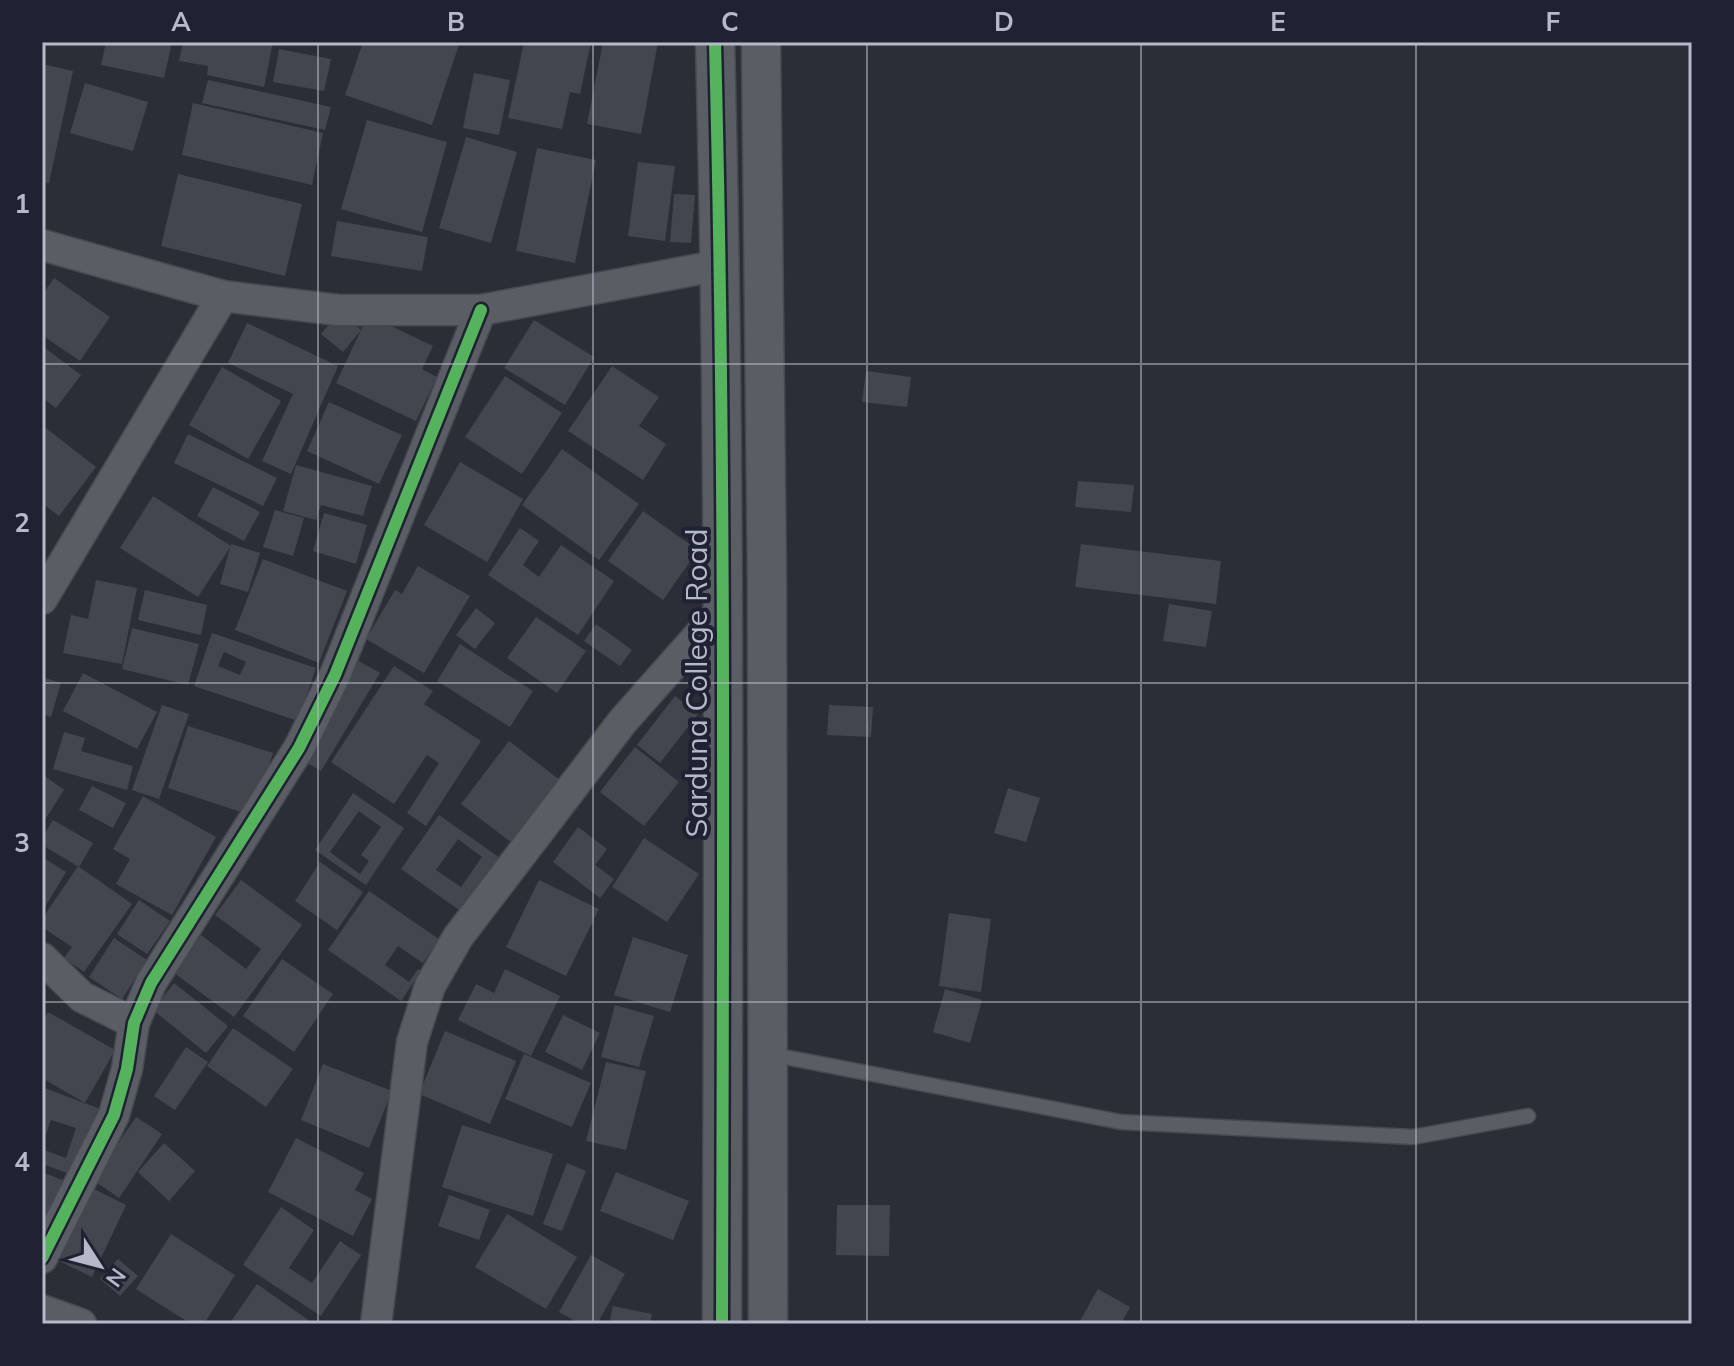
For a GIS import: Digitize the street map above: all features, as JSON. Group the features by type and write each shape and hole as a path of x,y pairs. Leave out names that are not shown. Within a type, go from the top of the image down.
{"street":[{"name":"Sarduna College Road","path":"715,42 721,265 724,607 722,1324"},
{"path":"761,42 768,1324"},
{"path":"42,245 223,296 338,310 481,310 721,265"},
{"path":"42,599 223,296"},
{"path":"42,1258 114,1115 127,1069 134,1023 151,983 299,748 335,675 481,310"},
{"path":"376,1324 412,1042 430,986 458,937 613,733 724,607"},
{"path":"42,958 82,997 134,1023"},
{"path":"42,1310 81,1324"}],"lane":[{"path":"768,1054 1121,1122 1413,1137 1528,1116"}],"building":[{"path":"106,42 172,42 164,78 101,65"},
{"path":"183,42 273,42 264,87 207,75 208,66 179,61"},
{"path":"363,42 460,42 432,125 345,95"},
{"path":"524,42 591,42 580,94 570,92 562,129 508,118"},
{"path":"603,42 658,42 641,134 587,124"},
{"path":"279,49 331,59 324,91 273,82"},
{"path":"42,64 73,71 49,183 42,182"},
{"path":"474,73 510,80 499,135 463,128"},
{"path":"208,80 331,107 325,130 202,103"},
{"path":"85,83 148,102 133,151 70,133"},
{"path":"193,103 323,133 312,185 182,155"},
{"path":"367,120 447,142 422,232 341,209"},
{"path":"466,137 517,152 491,243 439,228"},
{"path":"537,148 596,160 575,263 516,251"},
{"path":"638,162 675,166 665,241 628,236"},
{"path":"178,174 302,204 285,276 161,246"},
{"path":"674,194 695,195 691,243 670,242"},
{"path":"337,221 428,237 422,271 331,256"},
{"path":"54,278 110,317 80,361 42,335 42,295"},
{"path":"339,312 361,330 343,352 321,334"},
{"path":"368,315 433,346 422,369 437,377 416,421 336,383"},
{"path":"534,320 594,357 565,405 504,368"},
{"path":"247,323 338,366 291,474 262,461 293,394 228,363"},
{"path":"42,346 81,375 56,408 42,398"},
{"path":"612,366 659,397 639,426 666,444 643,480 568,431"},
{"path":"222,367 281,401 248,459 189,425"},
{"path":"866,371 911,377 907,407 862,402"},
{"path":"505,376 562,413 522,474 465,437"},
{"path":"329,402 402,435 379,484 307,451"},
{"path":"42,425 96,467 59,516 42,503"},
{"path":"188,434 277,478 263,506 174,463"},
{"path":"562,449 639,504 599,560 522,505"},
{"path":"460,462 523,499 487,562 424,525"},
{"path":"296,465 372,486 363,516 321,505 316,520 283,511"},
{"path":"1078,481 1134,485 1131,512 1075,507"},
{"path":"213,487 260,512 244,541 197,516"},
{"path":"153,496 231,546 198,597 120,548"},
{"path":"275,510 304,518 293,556 263,547"},
{"path":"643,511 698,550 663,600 608,561"},
{"path":"324,513 367,525 356,564 313,551"},
{"path":"520,528 539,541 523,565 539,577 561,545 614,581 578,635 488,575"},
{"path":"231,544 260,553 248,592 220,584"},
{"path":"1081,544 1221,561 1216,604 1075,587"},
{"path":"263,559 347,591 319,663 235,630"},
{"path":"418,566 470,596 424,673 366,639 395,590 402,594"},
{"path":"96,580 137,588 122,664 63,653 71,615 88,619"},
{"path":"145,590 207,605 201,635 138,620"},
{"path":"1169,604 1212,611 1206,647 1163,641"},
{"path":"476,608 495,623 475,649 456,635"},
{"path":"536,617 586,651 557,693 507,658"},
{"path":"596,624 632,650 620,666 584,641"},
{"path":"132,628 199,644 188,685 122,669"},
{"path":"212,633 316,668 298,721 194,686","holes":["224,652 246,662 240,675 218,666"]},
{"path":"460,644 533,691 510,727 437,681"},
{"path":"357,660 380,673 321,771 299,758"},
{"path":"394,666 433,691 424,704 481,741 426,826 407,813 439,763 427,755 394,804 331,762"},
{"path":"83,673 157,712 137,749 63,711"},
{"path":"42,677 61,683 51,717 42,714"},
{"path":"675,696 698,714 660,763 637,745"},
{"path":"162,705 189,714 159,799 132,790"},
{"path":"829,705 873,707 871,737 827,735"},
{"path":"188,726 273,753 253,816 168,788"},
{"path":"64,732 85,738 81,751 133,766 127,790 53,769"},
{"path":"509,741 560,780 512,843 461,804"},
{"path":"635,747 679,782 644,826 600,792"},
{"path":"42,774 64,790 42,824"},
{"path":"92,786 126,803 113,828 79,810"},
{"path":"1008,788 1040,798 1026,842 994,833"},
{"path":"353,793 404,828 366,885 315,850","holes":["359,811 381,827 361,855 369,861 360,874 330,852"]},
{"path":"143,796 216,837 172,915 116,884 130,859 113,849"},
{"path":"439,815 500,858 462,912 401,869","holes":["458,839 482,857 461,887 436,870"]},
{"path":"53,820 93,843 79,867 42,845 42,838"},
{"path":"578,827 607,849 595,865 614,879 600,898 553,862"},
{"path":"644,838 699,874 667,922 612,887"},
{"path":"42,857 66,872 42,912"},
{"path":"320,862 363,892 337,930 295,901"},
{"path":"78,866 132,904 84,972 64,958 72,947 42,927 42,919"},
{"path":"241,880 302,925 234,1017 174,973 201,935 246,969 261,949 215,915"},
{"path":"539,880 599,909 566,976 506,947"},
{"path":"369,891 439,939 423,963 398,946 385,965 409,982 418,969 421,971 401,1001 328,950"},
{"path":"139,900 170,921 147,954 117,934"},
{"path":"949,913 991,919 981,992 939,986"},
{"path":"633,937 688,955 670,1012 614,995"},
{"path":"114,938 147,960 122,999 89,977"},
{"path":"282,959 333,994 294,1052 243,1016"},
{"path":"505,969 560,996 531,1056 458,1020 476,984 494,993"},
{"path":"174,983 228,1026 206,1053 153,1010"},
{"path":"945,989 982,1000 970,1043 933,1032"},
{"path":"615,1005 654,1016 639,1067 601,1057"},
{"path":"48,1012 115,1050 85,1103 42,1078 42,1022"},
{"path":"563,1015 600,1033 582,1070 545,1052"},
{"path":"233,1028 293,1069 266,1107 207,1066"},
{"path":"445,1031 516,1061 490,1124 419,1094"},
{"path":"186,1047 208,1062 175,1110 154,1096"},
{"path":"524,1054 591,1083 572,1127 505,1099"},
{"path":"606,1062 646,1071 626,1150 586,1141"},
{"path":"323,1064 392,1091 369,1148 301,1120"},
{"path":"42,1087 103,1110 78,1177 42,1164 42,1149 66,1158 76,1128 51,1120 42,1145"},
{"path":"136,1117 162,1134 119,1198 93,1180"},
{"path":"462,1125 553,1154 533,1216 442,1187"},
{"path":"296,1138 364,1173 355,1190 372,1199 353,1236 268,1192"},
{"path":"164,1143 195,1171 169,1201 138,1172"},
{"path":"567,1163 586,1171 562,1231 543,1224"},
{"path":"42,1172 67,1182 53,1219 42,1215"},
{"path":"616,1172 689,1201 673,1240 600,1211"},
{"path":"92,1188 126,1205 92,1277 57,1260"},
{"path":"449,1195 490,1210 479,1240 438,1226"},
{"path":"837,1205 890,1205 889,1256 836,1255"},
{"path":"281,1207 314,1230 289,1268 312,1283 340,1241 361,1255 321,1316 243,1265"},
{"path":"507,1214 577,1257 546,1309 475,1267"},
{"path":"171,1234 235,1275 204,1324 191,1324 136,1289"},
{"path":"591,1255 625,1274 597,1324 580,1324 559,1312"},
{"path":"118,1259 138,1276 120,1296 100,1279"},
{"path":"257,1284 314,1324 229,1324"},
{"path":"1098,1289 1130,1307 1121,1324 1078,1324"},
{"path":"613,1306 652,1314 650,1324 609,1324"}],"cycle path":[{"path":"715,42 722,523 722,1324"},
{"path":"42,1258 114,1115 127,1069 134,1023 151,983 299,748 335,675 481,310"}]}
